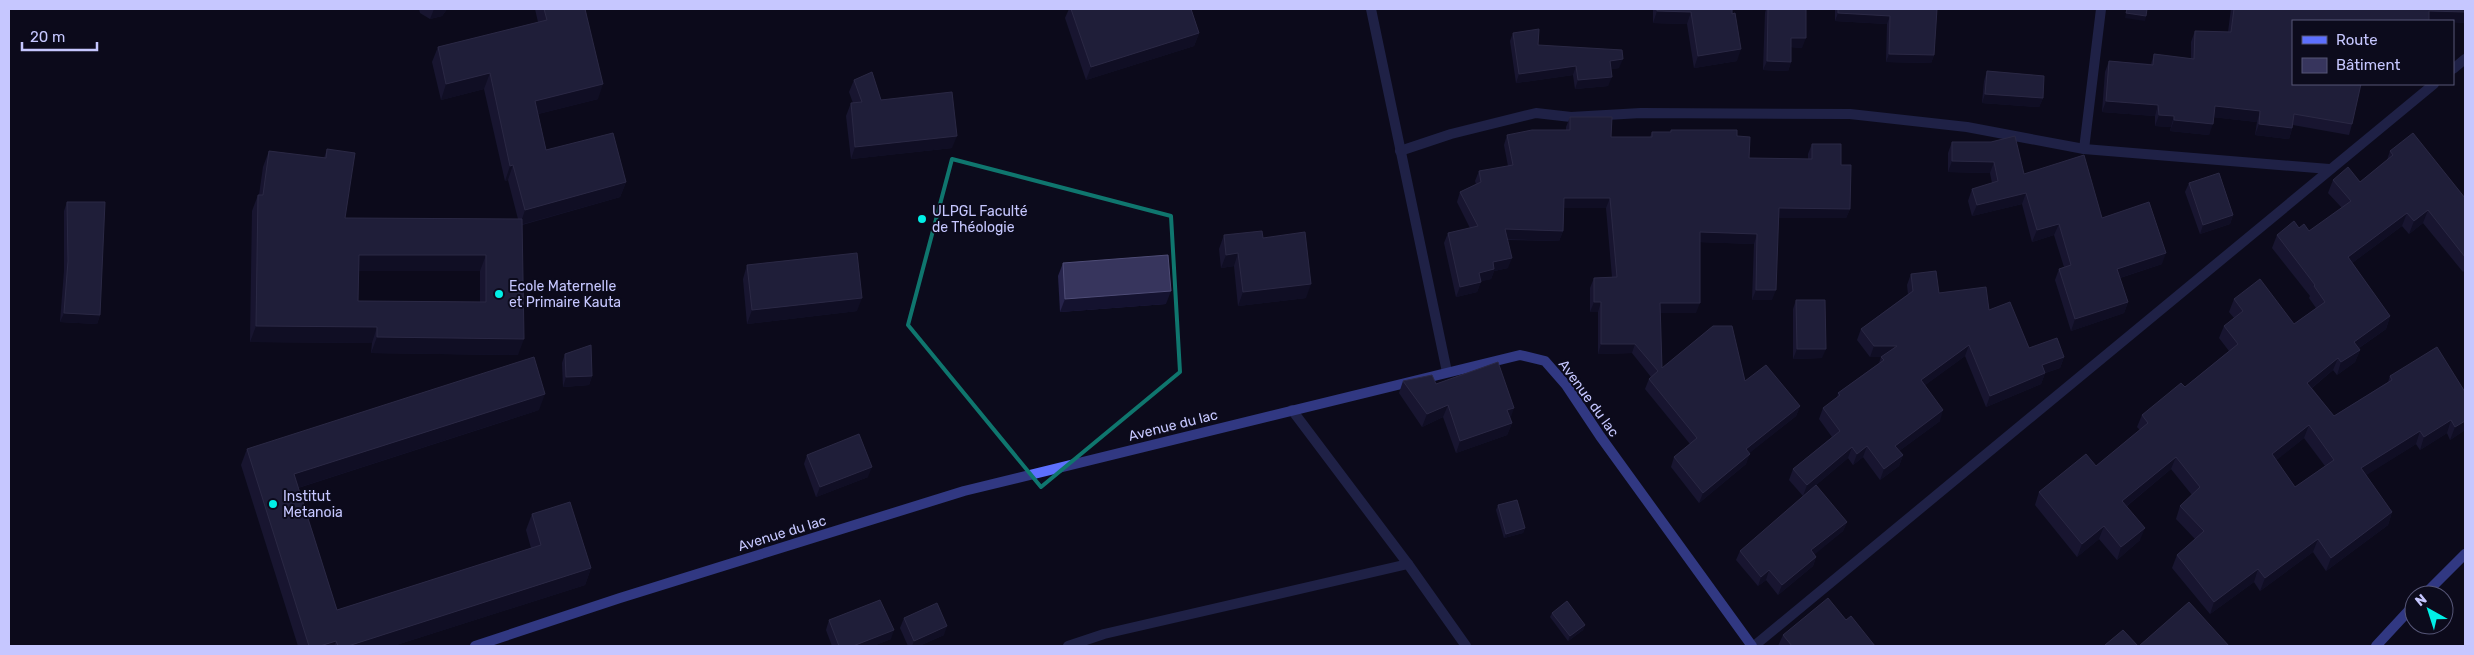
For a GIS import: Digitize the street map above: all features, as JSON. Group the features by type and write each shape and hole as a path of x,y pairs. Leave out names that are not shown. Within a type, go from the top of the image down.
{"main road":[{"name":"Avenue du lac","path":"475,646 964,491 1520,355 1545,361 1566,385 1600,436 1753,646"},
{"path":"2434,585 2465,554"},
{"path":"2376,646 2404,616"}],"street":[{"path":"1371,9 1447,372"},
{"path":"2084,149 2101,9"},
{"path":"2454,68 2465,59"},
{"path":"1753,646 2433,85"},
{"path":"1400,152 1451,134 1536,113 1571,118 1641,113 1850,114 1967,128 2084,149 2329,169"},
{"path":"1292,410 1408,564 1466,646"},
{"path":"1068,646 1104,634 1408,564"}],"highlighted area":[{"path":"952,159 1171,216 1180,372 1041,487 908,325"}],"building":[{"path":"544,9 585,9 603,84 535,101 546,150 613,133 626,182 525,210 513,165 510,166 490,73 446,84 438,47 547,20"},
{"path":"1071,9 1191,9 1199,33 1091,67"},
{"path":"1657,9 1732,9 1732,14 1735,13 1741,49 1698,56 1691,12 1657,11"},
{"path":"1768,9 1806,9 1806,38 1791,38 1791,62 1767,61"},
{"path":"1838,9 1937,9 1934,55 1889,54 1890,16 1838,13"},
{"path":"2127,9 2147,9 2146,16 2126,13"},
{"path":"2234,9 2465,9 2465,12 2429,11 2429,20 2292,20 2292,85 2361,85 2352,124 2294,114 2292,128 2259,124 2260,111 2215,106 2213,124 2174,120 2174,116 2159,115 2158,105 2106,101 2109,61 2153,65 2154,54 2194,59 2195,31 2231,32"},
{"path":"1539,29 1538,45 1622,50 1623,59 1610,61 1612,77 1578,80 1576,66 1519,74 1513,33"},
{"path":"1987,71 2044,76 2043,98 1985,94"},
{"path":"872,72 881,100 952,92 957,136 855,147 851,103 862,102 854,80"},
{"path":"1570,117 1612,117 1611,137 1652,137 1652,132 1671,132 1671,130 1737,130 1737,136 1750,137 1749,158 1812,159 1812,144 1841,144 1841,165 1851,165 1850,209 1779,208 1776,290 1756,290 1757,234 1700,232 1700,303 1660,303 1662,368 1713,326 1732,326 1745,381 1766,365 1800,406 1746,449 1750,454 1703,493 1674,457 1697,438 1649,379 1658,371 1635,344 1601,344 1601,302 1594,302 1594,278 1617,277 1610,198 1564,198 1563,231 1505,229 1512,258 1493,262 1494,269 1479,273 1481,282 1460,287 1448,233 1478,226 1460,192 1481,182 1479,171 1513,165 1507,135 1532,130 1570,130"},
{"path":"2413,133 2465,198 2465,257 2428,210 2414,221 2407,213 2348,257 2390,316 2354,342 2360,350 2341,362 2338,358 2307,383 2334,416 2392,380 2390,376 2437,347 2465,392 2465,421 2455,427 2451,420 2424,437 2420,431 2361,468 2392,512 2331,558 2318,539 2265,578 2258,569 2214,602 2177,555 2204,531 2180,506 2200,487 2176,457 2122,501 2145,528 2121,547 2104,526 2082,544 2039,492 2086,454 2096,466 2148,423 2142,415 2181,383 2185,387 2238,344 2224,326 2243,311 2234,299 2260,279 2294,324 2325,302 2315,285 2277,235 2294,221 2299,228 2304,224 2309,231 2351,201 2333,180 2348,167 2360,182 2393,155 2390,151","holes":["2309,425 2334,460 2295,487 2272,454"]},
{"path":"2015,136 2024,174 2084,155 2102,218 2149,202 2166,253 2117,269 2128,302 2075,319 2059,269 2071,265 2059,224 2037,230 2026,193 1977,205 1972,189 1998,181 1994,162 1952,161 1952,142 1991,142"},
{"path":"327,149 355,153 345,218 522,219 524,339 377,337 377,327 256,326 258,195 263,195 269,151 326,158","holes":["359,255 486,255 486,302 358,301"]},
{"path":"2219,173 2233,215 2203,225 2189,183"},
{"path":"67,202 105,202 100,315 64,313 68,261"},
{"path":"1262,231 1263,238 1305,232 1311,284 1243,292 1238,253 1226,255 1224,235"},
{"path":"857,253 862,298 752,310 747,265"},
{"path":"1168,255 1171,291 1065,299 1063,263"},
{"path":"1936,271 1939,293 1986,287 1989,310 2010,302 2029,348 2057,338 2064,357 2042,365 2045,373 1990,396 1969,345 1921,380 1943,410 1895,446 1903,455 1884,469 1867,446 1857,454 1852,447 1807,485 1793,469 1840,431 1823,408 1840,395 1838,393 1884,360 1881,357 1897,346 1874,346 1861,329 1913,291 1911,274"},
{"path":"1796,300 1825,300 1826,349 1797,349"},
{"path":"591,345 592,376 566,377 565,354"},
{"name":"Institut Metanoia","path":"534,357 545,394 294,474 337,610 541,545 532,514 570,502 591,568 348,646 338,646 336,641 320,646 309,646 247,449"},
{"path":"1498,362 1514,408 1507,410 1512,423 1460,441 1448,405 1427,414 1403,381 1432,375 1436,384"},
{"path":"859,434 872,467 820,487 807,455"},
{"path":"1816,485 1847,522 1811,550 1816,557 1782,585 1769,570 1761,577 1740,551"},
{"path":"1517,500 1525,528 1506,534 1498,505"},
{"path":"1828,598 1846,620 1851,616 1875,646 1792,646 1783,635"},
{"path":"880,600 894,630 853,646 839,646 829,620"},
{"path":"1567,601 1585,625 1570,636 1552,613"},
{"path":"2189,602 2229,646 2139,646"},
{"path":"937,603 947,626 914,641 904,618"},
{"path":"2123,630 2138,646 2105,645"}],"place":[{"name":"ULPGL Faculté de Théologie","path":"922,219"},
{"name":"Ecole Maternelle et Primaire Kauta","path":"499,294"},
{"name":"Institut Metanoia","path":"273,504"}]}
